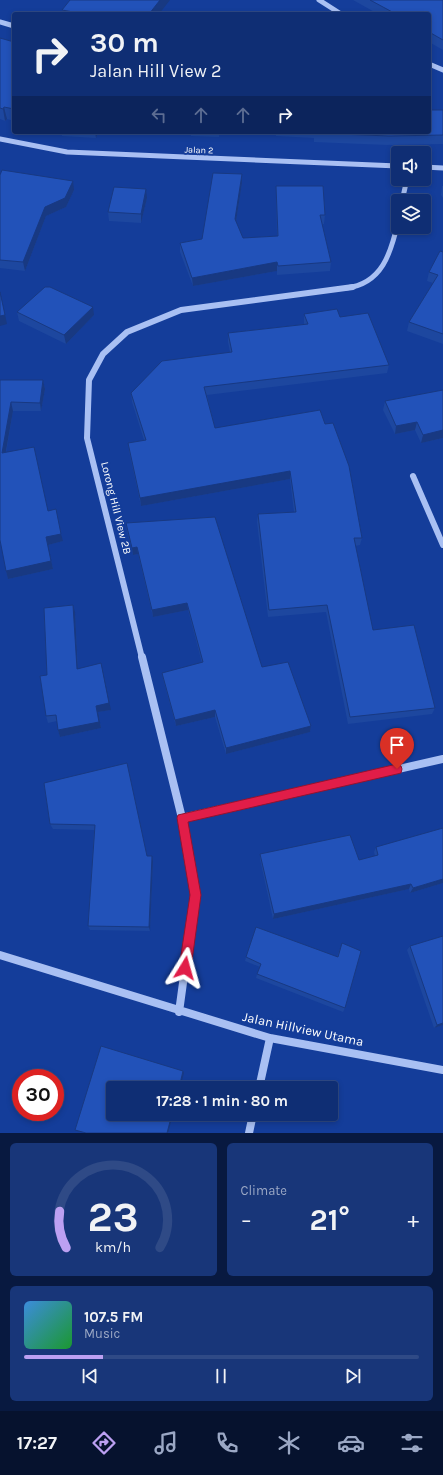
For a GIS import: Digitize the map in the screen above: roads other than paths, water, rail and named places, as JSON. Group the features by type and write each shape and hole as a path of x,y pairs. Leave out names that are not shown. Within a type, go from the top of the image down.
{"street":[{"path":"319,0 338,12"},
{"path":"0,22 12,25"},
{"path":"431,65 443,70"},
{"name":"Jalan 2","path":"0,139 67,152 391,166"},
{"path":"431,167 443,168"},
{"name":"Lorong Hill View 2B","path":"179,1012 195,895 182,818 87,438 89,380 104,354 127,332 181,310 356,287 377,274 391,256 396,234"},
{"path":"413,476 443,545"},
{"path":"182,818 443,759"},
{"name":"Jalan Hillview Utama","path":"0,955 179,1012 270,1038 443,1070"},
{"path":"261,1081 270,1038"},
{"path":"249,1133 252,1121"}]}
